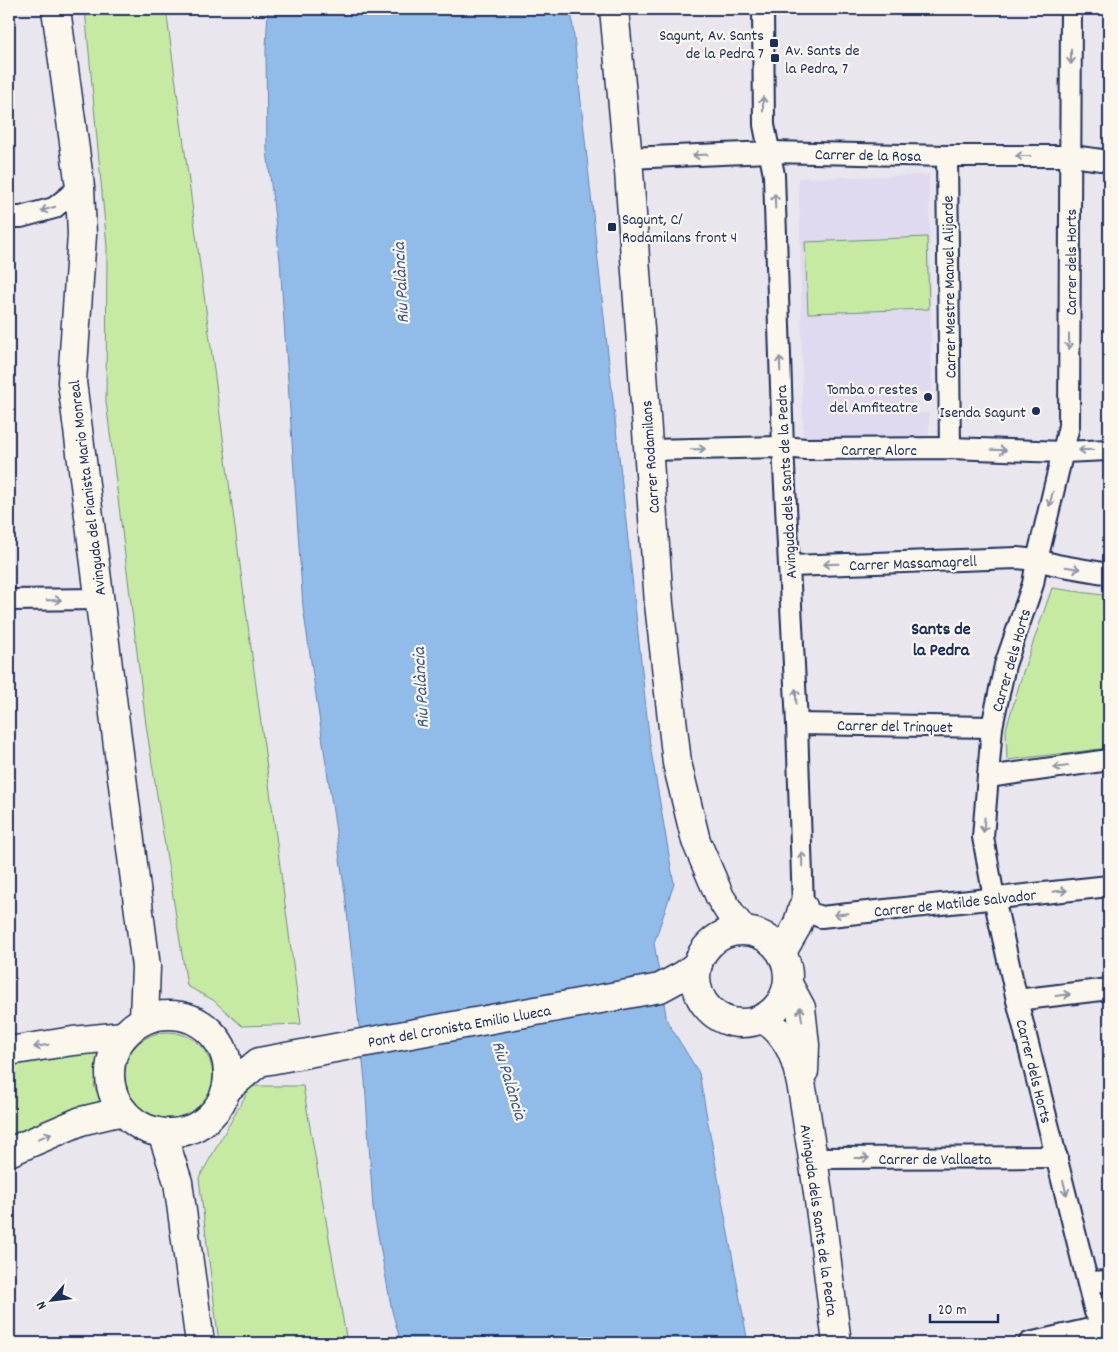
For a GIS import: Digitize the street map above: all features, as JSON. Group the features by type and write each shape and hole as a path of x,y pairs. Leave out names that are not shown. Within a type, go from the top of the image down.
{"street":[{"name":"Avinguda del Pianista Mario Monreal","path":"56,9 80,187 82,235 72,382 146,967 133,1028"},
{"name":"Carrer Rodamilans","path":"614,9 628,158 660,604 677,763 696,841 720,898 732,916 732,933"},
{"name":"Avinguda dels Sants de la Pedra","path":"763,9 764,125 774,175 783,447 797,724 803,907 797,926 782,952"},
{"name":"Carrer dels Horts","path":"1071,9 1072,156 1069,426 1033,584 1005,665 992,727 983,837 994,898 1017,1000 1095,1312 1109,1326"},
{"name":"Carrer de la Rosa","path":"628,158 770,152 947,156 1072,156 1109,161"},
{"name":"Carrer Mestre Manuel Alijarde","path":"947,156 950,448"},
{"path":"9,217 54,208 80,187"},
{"name":"Carrer Alorc","path":"649,450 783,447 806,449 950,448 1063,452 1109,450"},
{"name":"Carrer Massamagrell","path":"790,566 1017,558 1109,574"},
{"path":"9,600 99,599"},
{"name":"Carrer del Trinquet","path":"797,724 992,727"},
{"path":"988,777 1109,760"},
{"name":"Carrer de Matilde Salvador","path":"803,907 810,913 821,916 1109,886"},
{"path":"732,933 758,933 771,941 782,952 789,973 788,984 780,1005 772,1013 762,1019 746,1023 728,1021 711,1011 704,1002 698,990 696,977 698,964 703,952 711,942 732,933"},
{"name":"Pont del Cronista Emilio Llueca","path":"258,1062 660,988 684,975 698,964"},
{"name":"Avinguda del Pianista Mario Monreal","path":"146,967 182,1015"},
{"path":"788,984 801,1008 805,1045 803,1097"},
{"name":"Pont del Cronista Emilio Llueca","path":"660,988 684,994 704,1002"},
{"path":"1017,1000 1109,989"},
{"path":"9,1051 73,1041 133,1028 162,1014 182,1015 210,1029 222,1046 229,1066 228,1088"},
{"path":"762,1019 769,1022 776,1029 791,1051 803,1097"},
{"path":"133,1028 113,1054 110,1076 114,1096 123,1111 139,1125 162,1133 194,1129 215,1113 228,1088 258,1062 222,1046"},
{"name":"Avinguda dels Sants de la Pedra","path":"803,1097 813,1158 836,1343"},
{"path":"9,1152 81,1121 123,1111"},
{"path":"178,1182 194,1129"},
{"path":"162,1133 178,1182 200,1343"},
{"name":"Carrer de Vallaeta","path":"813,1158 1057,1157"},
{"path":"1088,1282 1109,1281"},
{"path":"1029,1343 1109,1326"}],"shaded area":[{"path":"929,175 932,391 914,392 914,413 929,413 929,437 803,439 798,178"}],"green space":[{"path":"85,9 166,9 301,1024 242,1026 213,1000 187,986 146,725 106,401 107,247"},
{"path":"927,237 929,309 808,313 805,242"},
{"path":"1052,588 1109,596 1109,748 1007,760 1006,729"},
{"path":"159,1032 177,1032 193,1039 206,1052 213,1068 213,1086 206,1102 193,1115 177,1122 159,1122 143,1115 130,1102 123,1086 123,1068 130,1052 143,1039"},
{"path":"103,1051 94,1086 103,1104 9,1141 9,1066"},
{"path":"251,1086 303,1086 347,1343 219,1343 199,1178"}],"water":[{"name":"Riu Palància","path":"268,9 571,9 650,745 674,884 654,943 667,1021 699,1073 748,1343 401,1343 392,1311 373,1208 365,1081 345,893 303,607 280,261 267,150 266,48"}],"place":[{"name":"Sagunt, Av. Sants de la Pedra 7","path":"774,43"},
{"name":"Av. Sants de la Pedra, 7","path":"775,58"},
{"name":"Sagunt, C/ Rodamilans front 4","path":"612,227"},
{"name":"Tomba o restes del Amfiteatre","path":"928,397"},
{"name":"Isenda Sagunt","path":"1036,411"}],"district":[{"name":"Sants de la Pedra","path":"941,638"}]}
